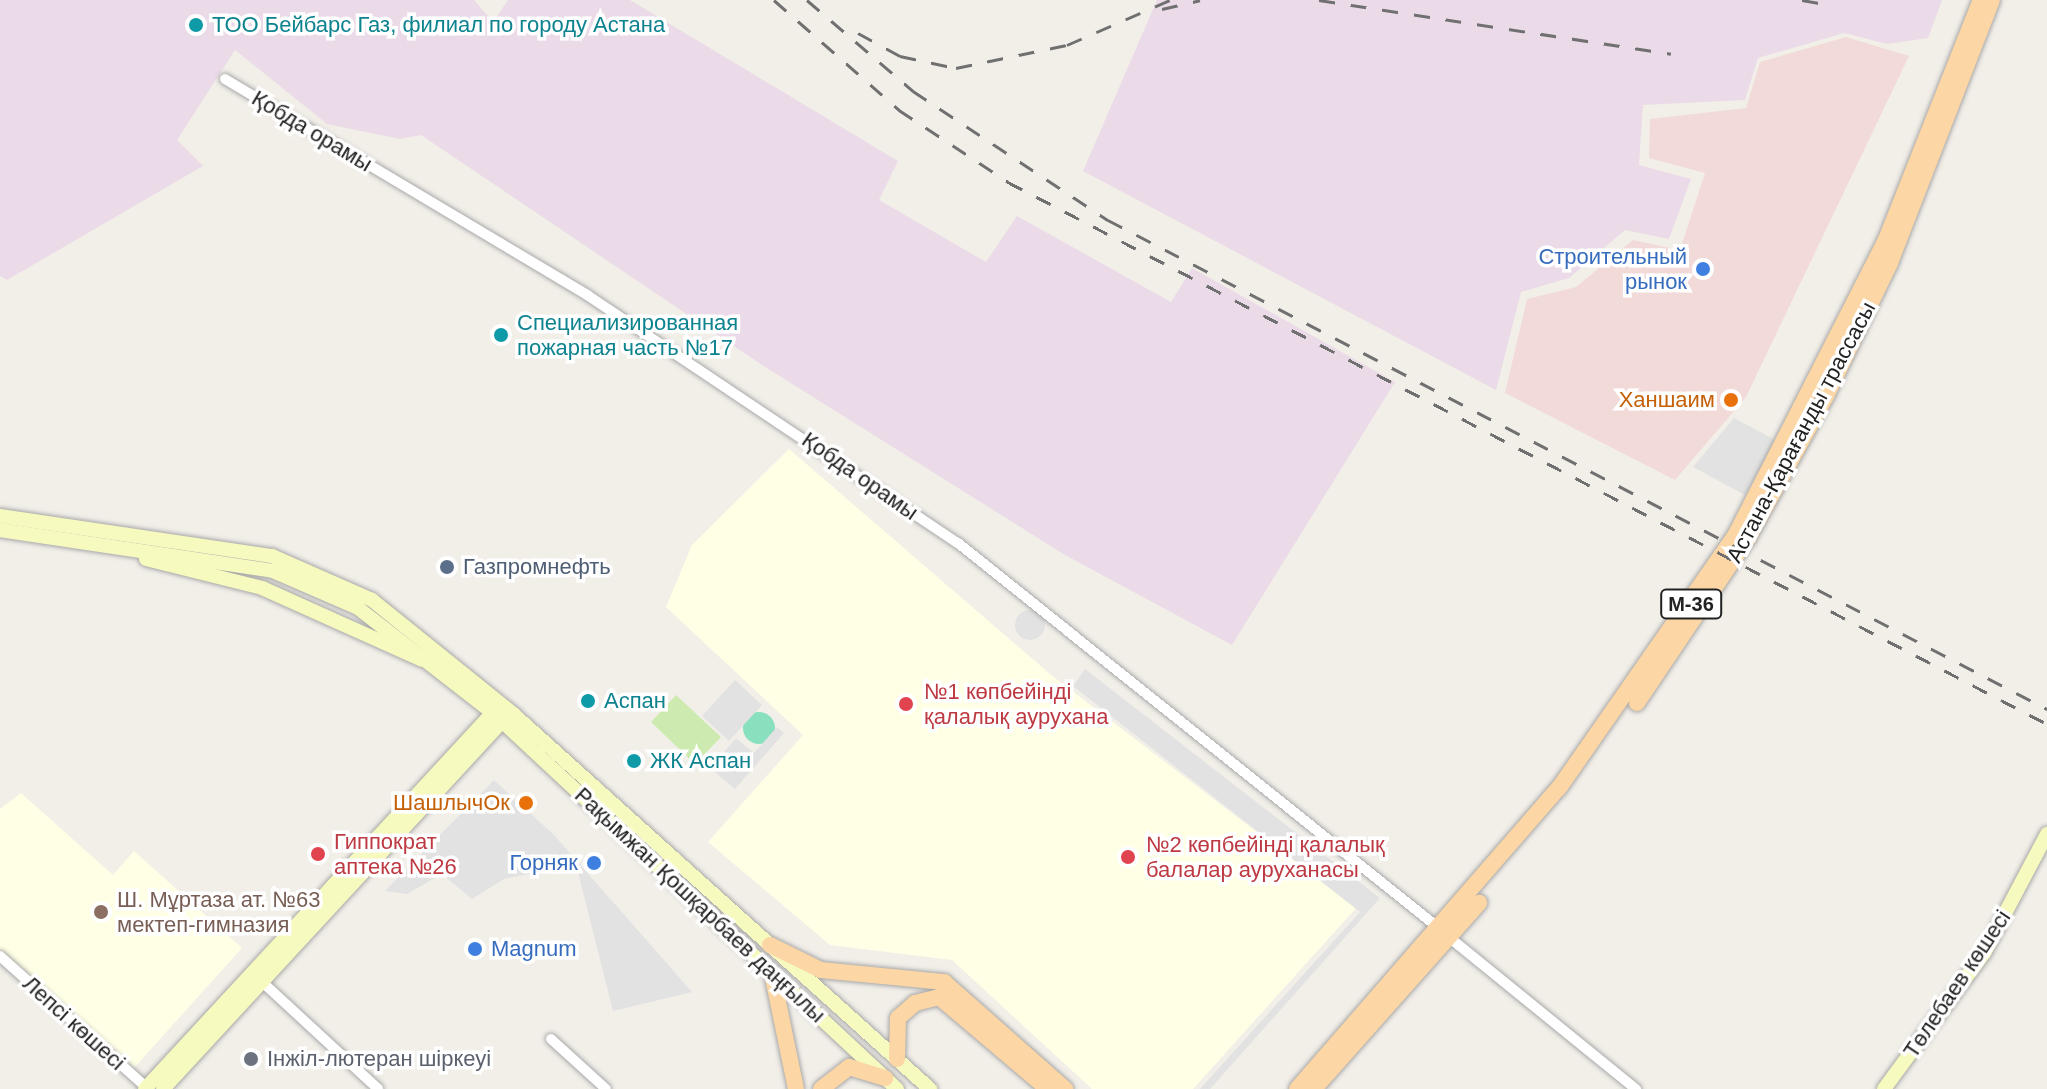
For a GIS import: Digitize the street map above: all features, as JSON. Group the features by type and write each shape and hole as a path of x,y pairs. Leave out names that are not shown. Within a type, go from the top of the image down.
{"main road":[{"name":"Астана-Қарағанды трассасы","path":"1446,934 1629,695 1736,534 1885,242 1981,0"},
{"name":"Астана-Қарағанды трассасы","path":"1446,934 1635,705 1748,538 1890,263 1992,0"},
{"name":"Рақымжан Қошқарбаев даңғылы","path":"0,516 229,548 315,571 372,600 502,712 772,973 891,1083"},
{"name":"Рақымжан Қошқарбаев даңғылы","path":"0,530 123,550 233,563 312,584 502,712"},
{"path":"123,550 262,588 434,665"},
{"path":"163,1089 257,978 502,712 930,1089"},
{"name":"Төлебаев көшесі","path":"1884,1089 1984,953 2047,834"},
{"name":"M-36","path":"1297,1089 1446,934"},
{"name":"M-36","path":"1314,1089 1446,934"},
{"path":"770,945 821,970 944,982 1065,1089"},
{"path":"772,973 796,1089"},
{"path":"146,1088 257,978"},
{"path":"897,1059 898,1018 915,1003 939,997 1048,1089"},
{"path":"821,1089 849,1067 891,1083"}],"street":[{"name":"Қобда орамы","path":"225,79 587,295 958,543 1636,1089"},
{"name":"Лепсі көшесі","path":"0,956 146,1088"},
{"path":"257,978 378,1089"},
{"path":"551,1039 606,1089"}],"shaded area":[{"path":"0,0 474,0 493,22 508,0 630,0 898,161 879,200 986,262 1017,216 1171,302 1192,268 1395,382 1232,645 1065,555 762,365 421,135 400,139 327,124 235,50 177,140 203,166 7,280 0,276"},
{"path":"1157,0 1942,0 1928,38 1887,44 1844,33 1758,58 1745,100 1643,105 1639,165 1691,179 1669,239 1625,230 1569,278 1521,292 1496,390 1083,171"},
{"name":"Строительный рынок","path":"1846,37 1909,56 1746,397 1675,480 1505,393 1527,299 1576,287 1633,240 1680,250 1705,173 1649,158 1650,119 1746,108 1760,62"},
{"path":"1734,418 1777,441 1745,495 1693,467"},
{"path":"789,449 1050,674 1356,908 1193,1089 1092,1089 952,960 830,945 708,842 803,735 666,607 692,545"},
{"path":"1030,610 1041,614 1045,625 1041,636 1030,640 1019,636 1015,625 1019,614"},
{"path":"1085,669 1380,898 1210,1089 1200,1089 1360,912 1073,686"},
{"path":"735,680 762,705 729,741 702,716"},
{"path":"777,727 784,733 735,789 710,768 736,738 754,753"},
{"path":"494,780 554,835 692,992 613,1011 576,864 504,879 472,899 442,874 407,894 385,891"},
{"name":"Ш. Мұртаза ат. №63 мектеп-гимназия","path":"21,793 113,875 134,851 242,948 133,1069 0,950 0,809"}],"green space":[{"path":"676,695 721,737 695,764 651,722"},
{"path":"759,712 770,717 775,728 770,739 759,744 748,739 743,728 748,717"}],"railway":[{"path":"774,0 899,110 1008,182 2047,724"},
{"path":"807,0 913,91 1108,220 2047,709"},
{"path":"858,33 900,56 956,68 1067,45 1170,0"},
{"path":"1162,9 1200,0"},
{"path":"1319,0 1671,54"},
{"path":"1802,0 1824,4"}],"place":[{"name":"ТОО Бейбарс Газ, филиал по городу Астана","path":"196,25"},
{"name":"Строительный рынок","path":"1703,269"},
{"name":"Специализированная пожарная часть №17","path":"501,335"},
{"name":"Ханшаим","path":"1731,400"},
{"name":"Газпромнефть","path":"447,567"},
{"name":"Аспан","path":"588,701"},
{"name":"№1 көпбейінді қалалық аурухана","path":"906,704"},
{"name":"ЖК Аспан","path":"634,761"},
{"name":"ШашлычОк","path":"526,803"},
{"name":"Гиппократ аптека №26","path":"318,854"},
{"name":"№2 көпбейінді қалалық балалар ауруханасы","path":"1128,857"},
{"name":"Горняк","path":"594,863"},
{"name":"Ш. Мұртаза ат. №63 мектеп-гимназия","path":"101,912"},
{"name":"Magnum","path":"475,949"},
{"name":"Інжіл-лютеран шіркеуі","path":"251,1059"}]}
